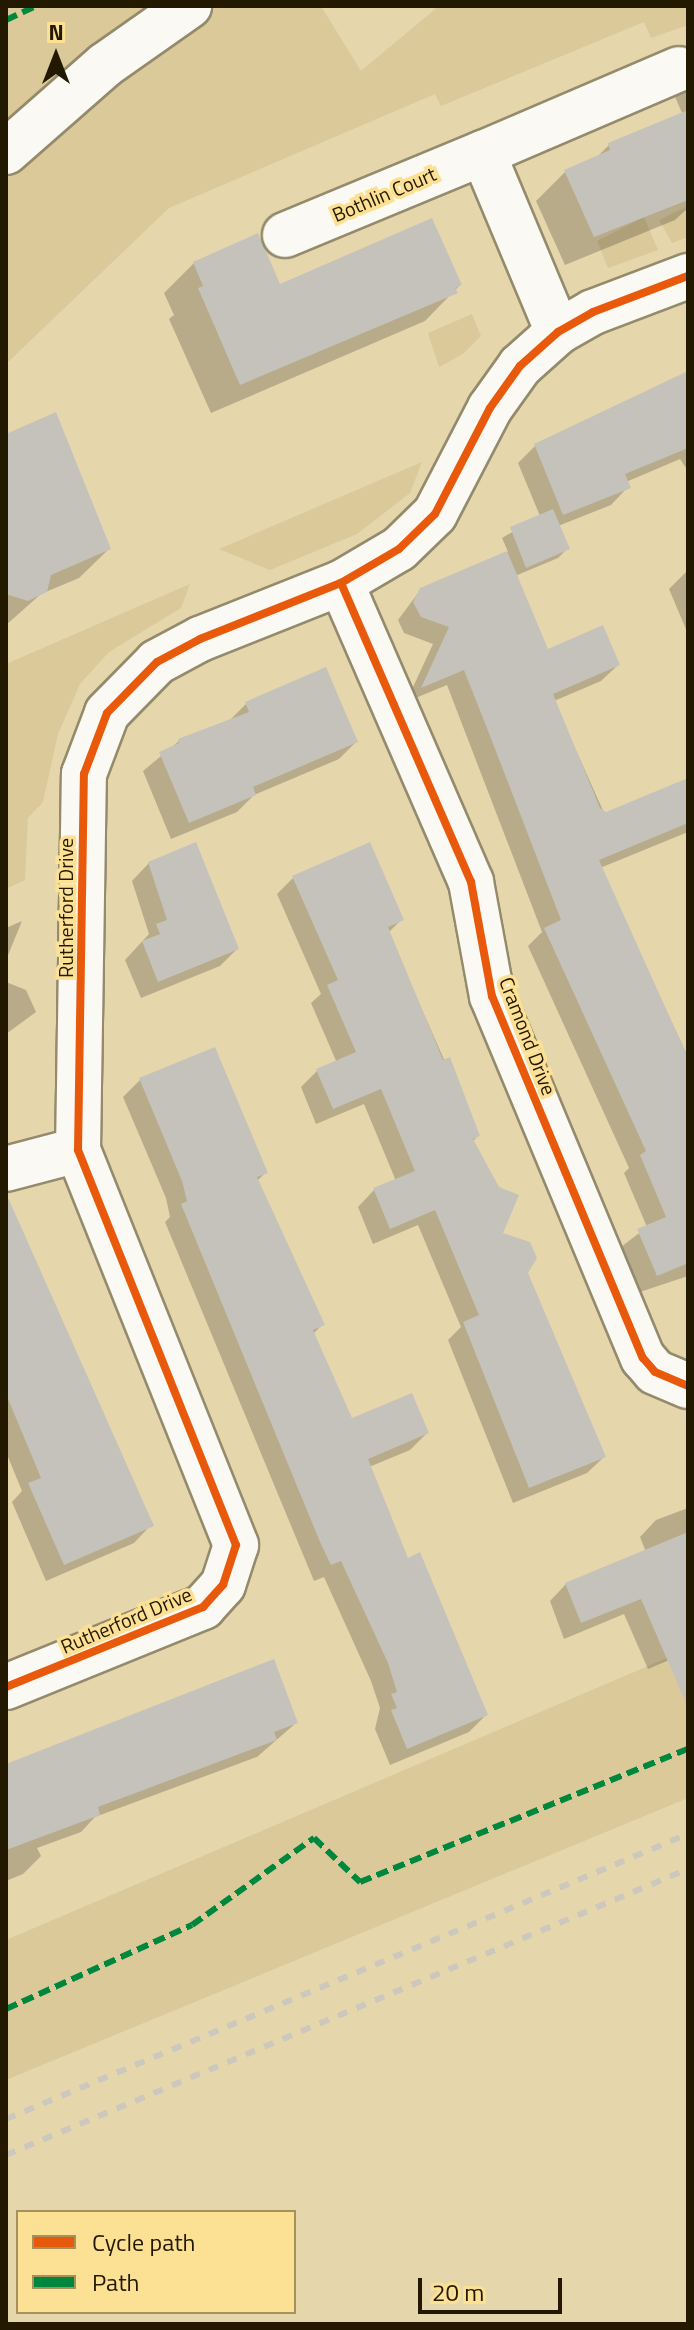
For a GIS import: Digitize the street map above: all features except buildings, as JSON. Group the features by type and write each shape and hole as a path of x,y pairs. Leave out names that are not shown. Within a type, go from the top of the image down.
{"street":[{"path":"6,152 105,65 189,6"},
{"name":"Bothlin Court","path":"285,235 679,69"},
{"path":"483,153 558,332"},
{"name":"Rutherford Drive","path":"6,1687 203,1607 223,1585 236,1545 78,1150 84,774 107,713 157,662 200,639 341,583 399,549 435,514 490,408 520,366 558,332 688,276"},
{"name":"Cramond Drive","path":"341,583 471,882 492,996 643,1358 655,1372 688,1386"},
{"path":"6,1169 78,1150"}],"shaded area":[{"path":"6,6 321,6 361,71 439,6 688,6 688,25 651,38 644,22 441,106 435,94 169,208 6,364"},
{"path":"688,206 688,237 672,243 659,220"},
{"path":"644,217 658,250 608,268 597,241"},
{"path":"472,314 481,336 463,354 439,367 428,333"},
{"path":"422,462 410,493 357,534 270,570 219,549"},
{"path":"190,584 181,608 109,652 80,684 58,734 43,802 28,818 25,880 6,889 6,664"},
{"path":"688,1649 688,1798 6,2080 6,1940"}],"railway":[{"path":"6,2119 688,1834"},
{"path":"6,2155 688,1869"}],"marked path":[{"path":"6,20 36,6"},
{"path":"6,2009 192,1925 314,1838 360,1882 688,1749"}],"cycle path":[{"path":"6,1687 203,1607 223,1585 236,1545 78,1150 84,774 107,713 157,662 200,639 341,583 399,549 435,514 490,408 520,366 558,332 593,312 688,276"},
{"path":"341,583 471,882 492,996 643,1358 655,1372 688,1386"}]}
